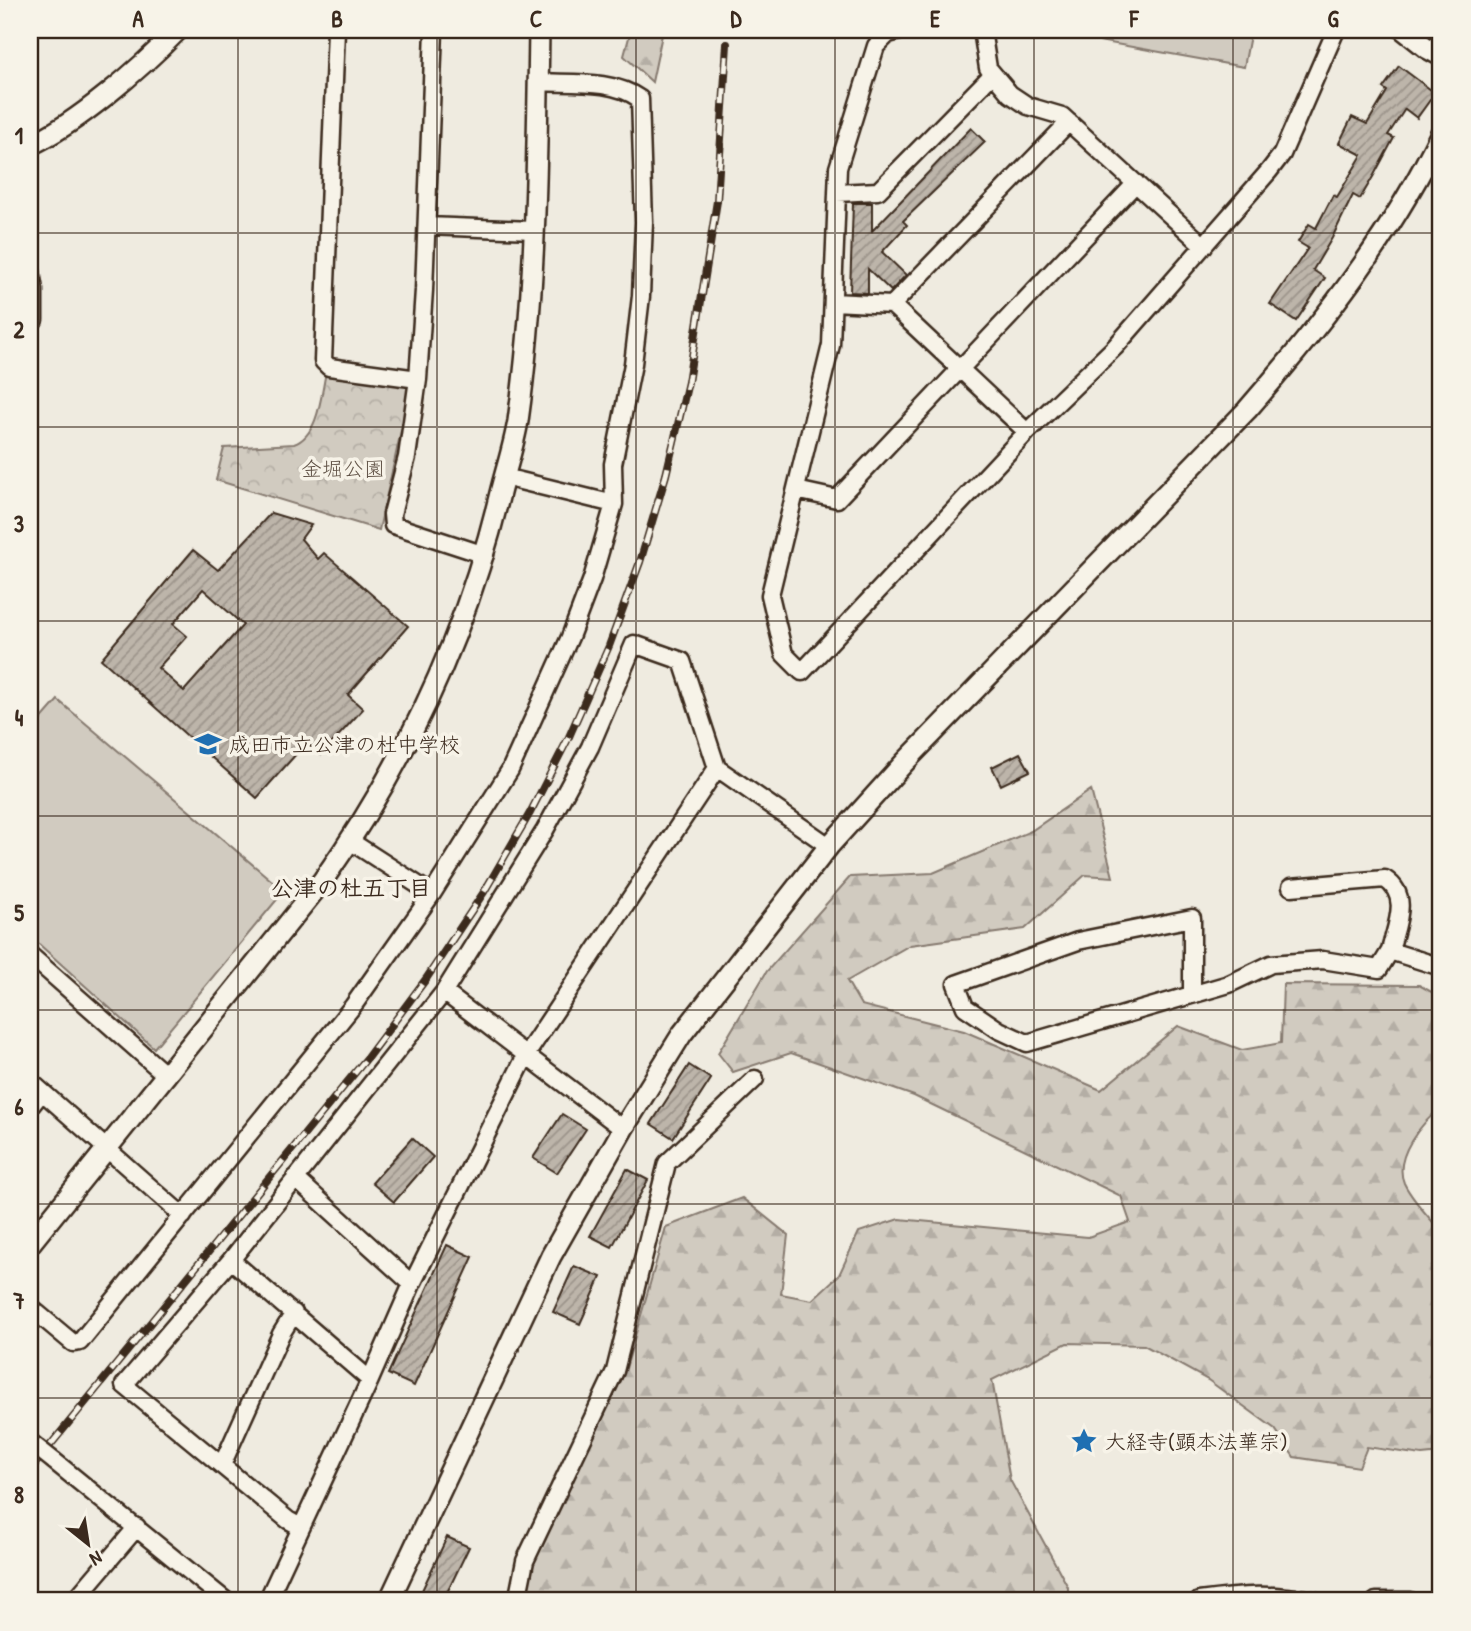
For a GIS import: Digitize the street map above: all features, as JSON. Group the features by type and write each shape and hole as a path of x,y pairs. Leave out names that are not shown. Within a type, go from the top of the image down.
{"street":[{"path":"30,145 42,140 92,105 139,67 178,30"},
{"path":"336,30 323,361 329,367 418,379"},
{"path":"434,30 418,379 407,457 392,514 393,525 485,555"},
{"path":"30,1244 323,880 387,781 442,671 485,555 517,423 531,288 538,30"},
{"path":"903,30 888,34 876,46 838,168 831,345 770,595 784,654 802,672 1027,432 1115,347 1269,171 1282,154 1336,30"},
{"path":"982,30 988,68 1010,94 1028,106 1062,116 1205,246"},
{"path":"1404,30 1441,56"},
{"path":"837,193 878,191 993,74"},
{"path":"30,1307 73,1343 80,1342 184,1216 353,1006 432,894 510,770 570,637 592,579 614,504 613,464 633,364 641,296 644,222 640,99 610,86 538,82"},
{"path":"892,304 1069,122"},
{"path":"389,1601 551,1256 623,1129 682,1034 829,846 905,762 1247,410 1289,362 1349,285 1393,219 1441,133"},
{"path":"796,490 837,499 1136,183"},
{"path":"427,226 533,230"},
{"path":"30,266 34,290 34,320"},
{"path":"832,302 892,304 1027,432"},
{"path":"504,477 614,504"},
{"path":"301,1527 288,1520 124,1385 231,1260 444,992 545,830 590,747 634,643 682,662 717,768 829,846"},
{"path":"267,1601 412,1284 526,1055 717,768"},
{"path":"350,841 432,894"},
{"path":"1192,994 1192,918 1078,942 956,984 965,1007 999,1030 1027,1043 1229,984 1271,964 1323,960 1379,969 1390,951 1401,900 1396,886 1385,879 1291,887"},
{"path":"1390,951 1441,967"},
{"path":"30,955 166,1076"},
{"path":"444,992 623,1129"},
{"path":"517,1601 525,1561 615,1371 667,1163 739,1091 755,1079"},
{"path":"30,1107 36,1086 184,1216"},
{"path":"295,1178 412,1284"},
{"path":"231,1260 370,1380"},
{"path":"222,1465 281,1334 294,1313"},
{"path":"30,1442 226,1601"},
{"path":"74,1601 137,1527"},
{"path":"1199,1601 1245,1595 1287,1596 1316,1601"},
{"path":"1376,1601 1410,1601"}],"green space":[{"path":"631,30 663,30 652,82 624,56"},
{"path":"1095,30 1251,30 1244,67 1093,40"},
{"name":"金堀公園","path":"326,372 411,386 379,530 216,480 224,448 294,444 302,439 309,432 318,413"},
{"path":"58,700 284,891 154,1048 30,936 30,732"},
{"path":"1091,790 1113,877 1085,875 1025,929 910,945 847,981 861,1005 964,1031 1101,1090 1178,1026 1242,1050 1281,1043 1283,984 1419,985 1441,997 1441,1108 1411,1141 1402,1162 1402,1173 1411,1195 1441,1231 1441,1453 1422,1455 1367,1447 1359,1467 1294,1457 1275,1429 1208,1380 1144,1345 1067,1343 992,1380 1010,1480 1068,1587 1068,1601 525,1601 530,1572 537,1555 625,1372 666,1227 742,1198 788,1235 781,1294 812,1300 839,1275 859,1232 899,1219 1088,1237 1130,1222 1121,1196 914,1096 791,1053 733,1072 718,1053 767,971 850,877 933,873 1031,831"}],"building":[{"path":"1399,66 1435,93 1417,118 1405,109 1388,135 1394,138 1374,175 1360,199 1353,195 1313,270 1325,278 1296,321 1270,304 1308,248 1298,242 1309,224 1316,228 1333,195 1337,197 1362,155 1339,143 1352,117 1367,124 1387,91 1383,88"},
{"path":"971,128 985,142 903,221 907,225 882,252 906,275 891,291 868,269 868,293 850,292 853,203 872,203 872,231"},
{"path":"271,513 311,525 301,539 318,559 324,553 408,626 348,695 363,709 321,755 306,743 257,798 101,659 193,550 218,570","holes":["203,589 243,625 184,691 158,668 187,636 173,624"]},
{"path":"1020,753 1030,771 1001,785 992,767"},
{"path":"689,1065 711,1079 673,1138 651,1124"},
{"path":"562,1114 586,1129 557,1173 533,1158"},
{"path":"412,1138 433,1157 394,1202 372,1183"},
{"path":"627,1169 648,1180 612,1247 590,1236"},
{"path":"447,1245 473,1257 414,1386 388,1374"},
{"path":"574,1266 601,1277 580,1324 553,1312"},
{"path":"447,1537 469,1547 443,1601 417,1601"}],"railway":[{"path":"30,1470 367,1058 426,979 484,892 530,813 568,739 609,646 640,562 666,475 688,382 717,201 727,44"}],"place":[{"name":"成田市立公津の杜中学校","path":"208,744"},
{"name":"大経寺(顕本法華宗)","path":"1084,1441"}],"district":[{"name":"公津の杜五丁目","path":"351,887"}]}
